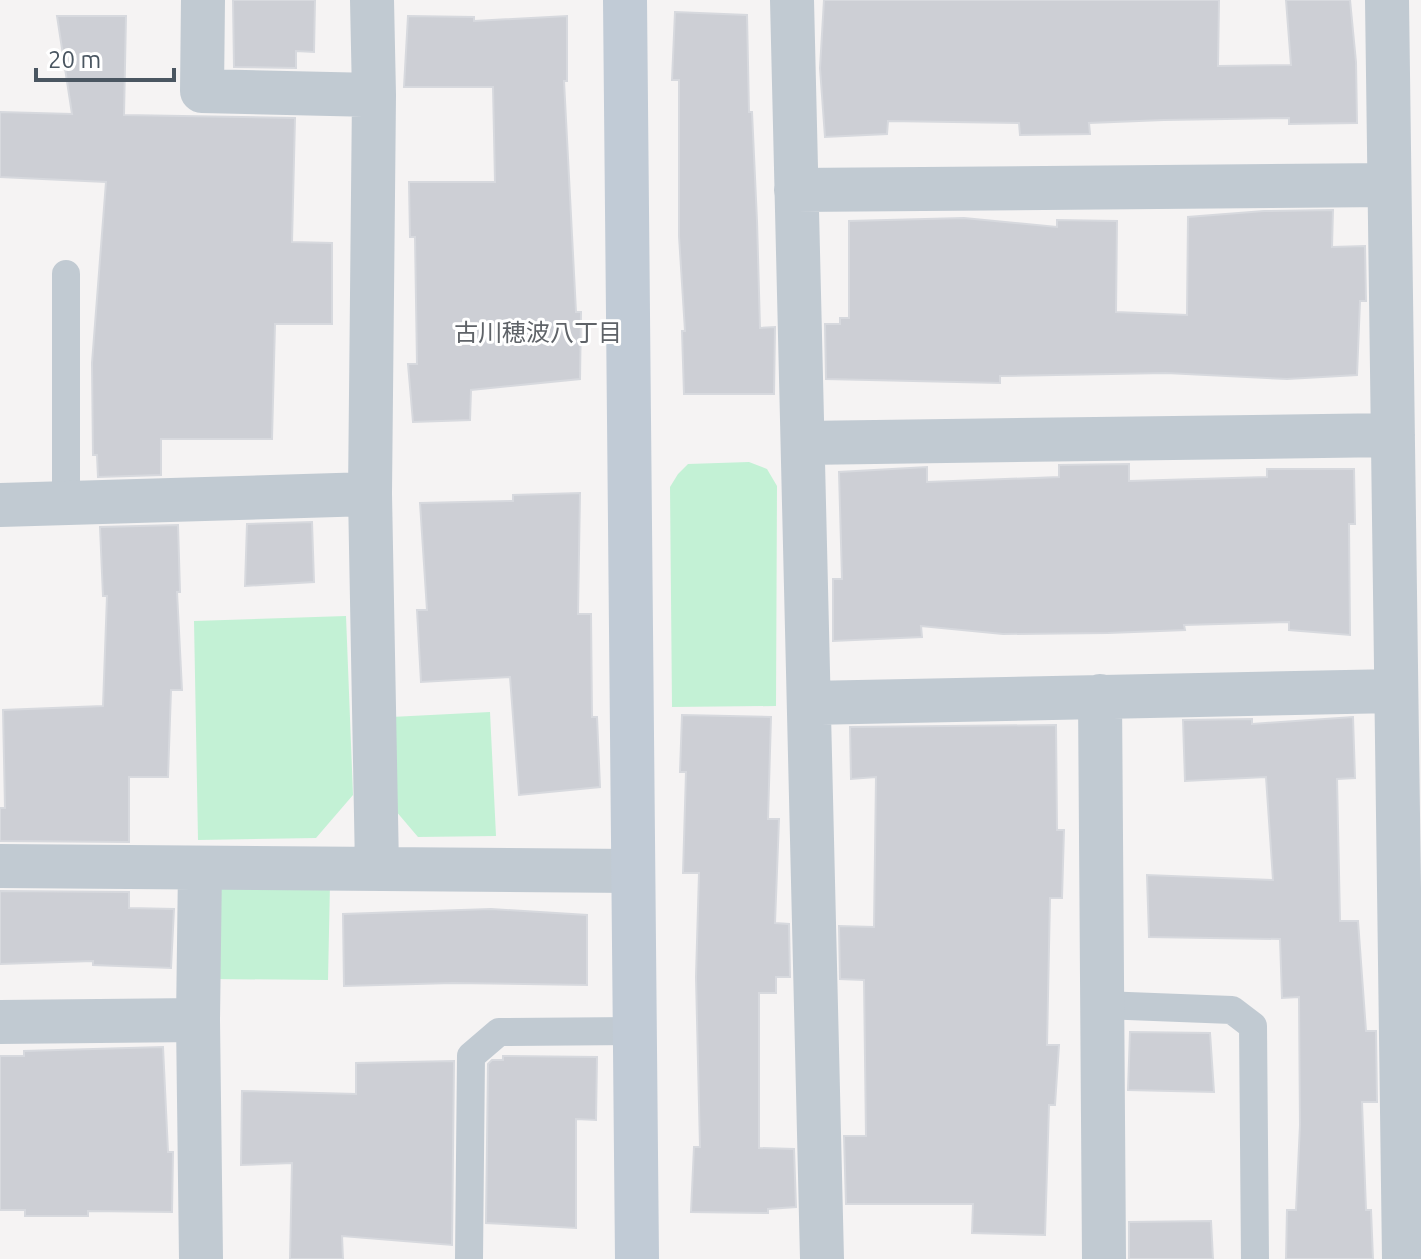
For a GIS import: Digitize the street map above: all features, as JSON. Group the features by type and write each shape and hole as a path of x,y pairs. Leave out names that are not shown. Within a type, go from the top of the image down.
{"street":[{"path":"203,0 202,91 374,95"},
{"path":"372,0 370,494 377,868"},
{"path":"625,0 637,1259"},
{"path":"792,0 822,1259"},
{"path":"1387,0 1404,1259"},
{"path":"796,190 1389,185"},
{"path":"803,443 1393,435"},
{"path":"0,505 370,494"},
{"path":"809,703 1396,691"},
{"path":"1100,696 1104,1259"},
{"path":"0,866 633,871"},
{"path":"200,868 201,1259"},
{"path":"0,1022 198,1020"}],"lane":[{"path":"66,274 66,503"},
{"path":"1102,1005 1232,1010 1253,1026 1255,1259"},
{"path":"469,1259 471,1056 499,1032 635,1031"}],"green space":[{"path":"749,462 767,469 777,486 776,706 672,707 670,487 688,464"},
{"path":"346,616 353,795 316,838 198,840 194,621"},
{"path":"490,712 496,836 418,837 395,810 391,717"},
{"path":"234,879 330,883 328,980 212,979 213,896"}],"building":[{"path":"233,0 315,0 314,52 296,51 296,68 234,67"},
{"path":"824,0 1219,0 1218,66 1291,65 1286,0 1350,0 1356,62 1357,123 1289,124 1289,118 1164,120 1089,123 1090,134 1020,135 1019,123 888,121 887,134 825,137 820,68"},
{"path":"675,12 747,15 760,328 775,327 774,394 684,394 682,331 685,331 679,236 679,80 672,80"},
{"path":"57,16 126,16 124,115 295,118 292,242 332,243 332,324 275,324 272,439 161,439 161,475 98,477 97,455 93,455 92,363 106,182 0,177 0,112 72,114"},
{"path":"408,16 474,17 474,21 567,16 567,81 564,81 576,312 581,312 580,379 471,390 470,420 413,422 408,364 417,364 415,237 410,237 409,182 495,182 493,87 404,87"},
{"path":"1333,210 1332,247 1365,246 1366,301 1360,301 1357,375 1287,379 1166,373 1000,376 1000,383 826,379 825,324 840,324 840,318 849,318 849,221 964,218 1057,227 1057,220 1117,221 1116,312 1187,315 1188,217"},
{"path":"1129,464 1129,481 1267,477 1267,469 1354,469 1355,524 1349,524 1350,635 1289,630 1289,622 1184,625 1185,630 1108,633 1003,634 921,626 922,637 833,641 833,579 842,579 839,472 927,467 927,482 1059,477 1059,465"},
{"path":"580,493 578,614 591,614 592,717 597,717 600,787 519,795 510,677 421,682 417,610 427,610 420,503 513,501 513,495"},
{"path":"312,522 314,582 245,586 247,524"},
{"path":"178,525 180,592 177,592 182,690 171,690 168,777 129,777 129,842 0,841 0,808 5,808 3,710 103,706 107,596 103,596 100,527"},
{"path":"682,715 771,717 768,819 779,819 775,923 789,924 790,977 776,977 776,993 759,993 759,1148 794,1149 796,1207 768,1209 768,1213 691,1212 694,1147 700,1147 696,977 699,873 683,873 686,772 680,772"},
{"path":"1353,717 1355,778 1337,779 1340,921 1358,921 1366,1031 1376,1031 1377,1102 1362,1102 1366,1210 1371,1210 1373,1259 1286,1259 1287,1210 1296,1210 1300,1125 1299,997 1282,998 1280,939 1149,937 1147,875 1273,880 1266,777 1185,781 1183,720 1252,719 1252,724"},
{"path":"1056,725 1057,830 1064,830 1062,898 1050,898 1047,1045 1059,1045 1055,1105 1049,1105 1045,1235 972,1233 973,1204 846,1204 844,1136 866,1136 864,980 840,979 839,926 874,927 876,777 851,779 850,727"},
{"path":"0,891 129,892 129,908 174,909 171,968 93,965 93,961 0,964"},
{"path":"491,909 587,915 587,985 453,983 344,986 343,914"},
{"path":"1130,1032 1210,1033 1214,1092 1128,1090"},
{"path":"163,1047 168,1152 173,1152 172,1212 88,1211 88,1216 25,1216 25,1210 0,1210 0,1056 24,1056 24,1051"},
{"path":"503,1056 597,1057 596,1120 576,1119 576,1228 486,1223 488,1064 492,1060 503,1060"},
{"path":"454,1061 452,1245 342,1236 343,1259 290,1259 292,1163 241,1165 242,1091 356,1094 356,1063"},
{"path":"1211,1221 1213,1259 1129,1259 1129,1222"}],"district":[{"name":"古川穂波八丁目","path":"538,332"}]}
